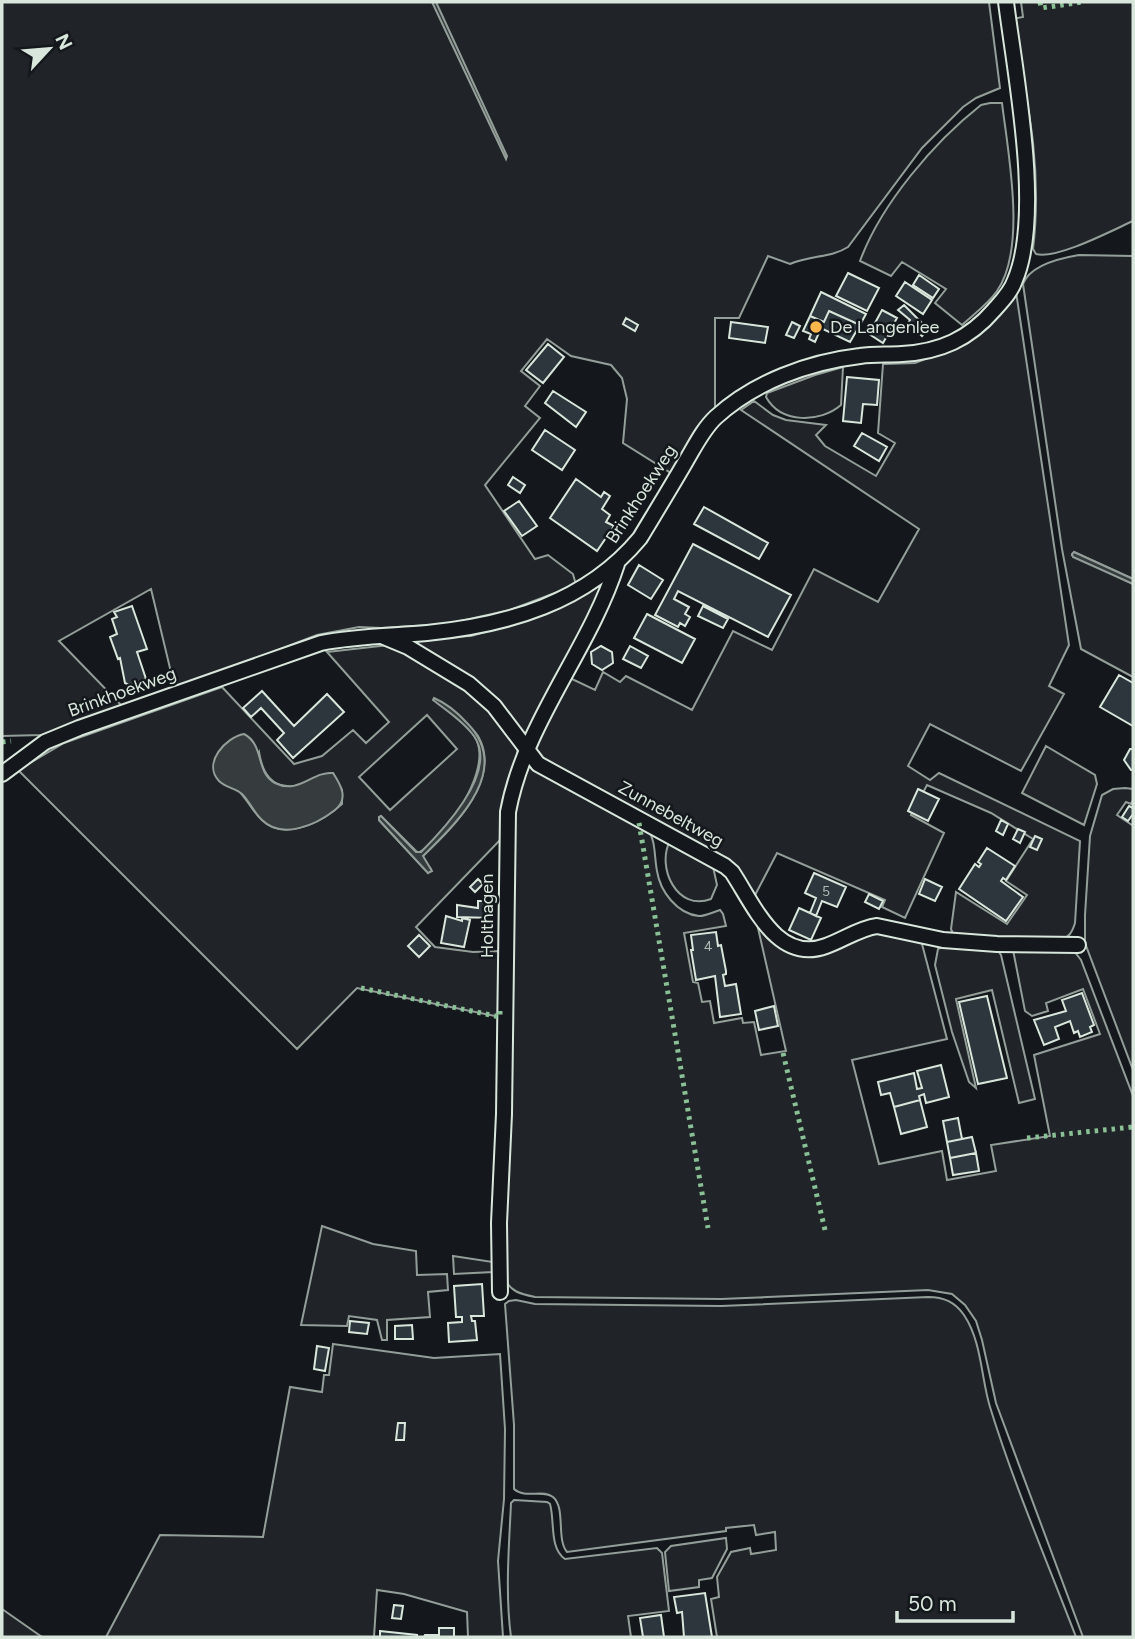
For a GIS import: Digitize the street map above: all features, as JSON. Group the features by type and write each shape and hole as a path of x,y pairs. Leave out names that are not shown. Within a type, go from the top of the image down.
{"street":[{"name":"Brinkhoekweg","path":"2,774 45,742 111,715 321,643 358,637 465,629 517,617 580,591 617,564 640,538 708,427 741,398 769,382 812,366 862,356 938,350 967,337 1010,290 1020,267 1023,251 1027,194 1006,2"},
{"name":"Holthagen","path":"500,1292 498,1246 505,1100 507,835 512,789 526,750 581,646 610,586 617,564"},
{"name":"Zunnebeltweg","path":"383,636 408,647 469,684 494,706 538,764 725,866 732,872 767,927 779,939 797,949 819,949 877,926 943,940 1078,945"}],"shaded area":[{"path":"2,2 989,2 1000,88 963,107 922,148 848,247 835,253 790,264 768,256 739,318 715,318 715,409 698,428 671,473 623,443 627,399 622,378 611,365 571,356 547,339 521,371 540,386 525,406 540,418 485,485 535,559 548,555 573,574 576,585 510,610 447,624 359,627 317,635 175,689 151,589 59,641 124,708 42,735 2,736"},
{"path":"432,2 436,2 507,156 506,159"},
{"path":"1021,2 1133,2 1133,221 1084,243 1045,255 1036,254 1033,249 1036,219 1035,161 1012,19 1023,17"},
{"path":"1002,103 1013,200 1011,251 1006,273 997,291 962,325 935,303 946,289 902,262 891,276 860,261 881,218 911,176 963,120 981,105"},
{"path":"1079,255 1133,256 1133,579 1074,552 1072,555 1133,584 1133,677 1081,649 1062,549 1023,284 1039,267 1055,260"},
{"path":"1016,292 1069,645 1049,686 1064,694 1021,771 930,724 908,766 930,780 939,773 1080,841 1075,923 1068,936 1059,941 954,936 951,929 956,892 1007,924 1027,895 1006,881 1033,839 991,813 927,785 911,815 944,833 905,918 882,907 885,900 777,853 753,899 745,884 540,758 532,744 570,678 595,690 603,672 620,682 626,676 692,710 733,631 772,650 814,569 878,602 919,529 741,410 754,401 773,415 786,420 826,425 816,435 825,446 876,476 895,443 878,433 883,364 915,363 955,348"},
{"path":"843,367 841,405 823,415 801,418 791,416 773,406 766,397 767,393"},
{"path":"1074,552 1133,579 1133,584 1073,557"},
{"path":"603,581 606,582 525,739 405,639 471,636 523,621"},
{"path":"389,645 412,655 478,697 518,749 502,838 416,927 435,947 473,952 502,951 500,1017 357,988 297,1049 18,770 64,743 222,687 294,764 322,756 353,730 366,743 389,722 327,652","holes":["450,712 478,736 484,753 484,770 479,786 459,818 423,856 431,869 428,873 379,817 418,853 429,846 462,805 477,773 478,744 470,730","427,715 457,749 390,810 359,777","259,752 266,773 274,782 287,787 333,773 342,790 342,804 325,817 304,827 282,829 262,820 238,790"]},
{"path":"434,698 452,709 468,724 480,742 485,760 475,795 464,812 423,856 432,871 428,873 379,817 381,816 416,852 421,852 454,815 474,782 480,766 480,750 474,736 433,700"},
{"path":"244,734 255,745 265,772 275,783 284,786 298,785 318,775 333,773 343,797 339,806 318,821 289,830 270,826 262,820 242,794 219,781 214,774 213,766 218,752 230,740"},
{"path":"1046,746 1095,775 1097,784 1084,825 1022,793"},
{"path":"526,764 648,828 654,844 659,879 666,894 677,906 699,916 720,910 726,926 684,933 693,982 698,983 702,1002 710,1001 714,1023 742,1018 743,1023 754,1022 761,1055 786,1051 758,928 787,950 806,955 827,952 862,935 876,932 901,935 918,940 922,944 947,1039 852,1060 879,1164 942,1151 947,1180 996,1171 991,1145 1050,1136 1034,1055 1100,1034 1083,989 1046,1003 1048,1011 1032,1016 1025,1011 1013,950 1074,951 1081,960 1133,1096 1133,1637 1083,1637 996,1403 976,1321 965,1305 952,1294 928,1290 721,1299 535,1297 516,1292 506,1282 503,1277 513,812"},
{"path":"1113,789 1133,789 1133,800 1131,804 1126,802 1117,815 1133,824 1133,1070 1085,943 1090,836 1102,795"},
{"path":"670,841 712,862 717,885 711,899 688,899 672,885 666,863 666,851"},
{"path":"946,945 996,948 1001,955 1035,1099 1019,1103 992,990 956,999 976,1088 969,1082 952,1032 935,965 938,949"},
{"path":"322,1226 373,1244 416,1251 417,1275 447,1274 448,1290 428,1292 430,1317 387,1320 387,1340 382,1340 377,1320 349,1316 347,1326 301,1325"},
{"path":"453,1256 493,1262 493,1272 454,1274"},
{"path":"928,1297 944,1299 953,1304 961,1310 970,1326 978,1348 987,1396 999,1436 1076,1637 717,1637 711,1599 719,1597 717,1577 731,1552 750,1548 751,1554 776,1550 775,1532 756,1535 754,1525 567,1552 562,1539 559,1508 553,1497 518,1492 514,1489 514,1425 505,1304 509,1301 535,1304 721,1306"},
{"path":"333,1344 434,1358 500,1354 505,1429 504,1499 498,1561 503,1637 468,1637 467,1612 404,1594 377,1590 374,1637 106,1637 160,1535 263,1537 290,1387 322,1392 324,1375 329,1375"},
{"path":"514,1500 550,1504 555,1541 565,1559 657,1548 662,1553 669,1611 628,1616 631,1637 511,1637 508,1570 511,1503"},
{"path":"726,1538 727,1549 712,1578 699,1580 699,1587 669,1591 665,1552 671,1546"},
{"path":"2,1609 42,1637 2,1637"}],"building":[{"path":"848,273 879,288 867,311 836,296"},
{"path":"919,275 939,289 933,298 913,285"},
{"path":"905,282 932,300 923,314 896,296"},
{"path":"821,292 866,314 860,325 829,311 824,322 810,316"},
{"path":"904,305 928,329 922,336 898,310"},
{"path":"882,310 897,318 883,343 869,334"},
{"path":"829,311 860,325 850,342 821,328 815,342 809,339 811,334 803,331 810,316 824,322"},
{"path":"626,318 638,325 635,331 623,324"},
{"path":"731,322 768,327 765,343 729,338"},
{"path":"792,322 800,326 794,338 786,335"},
{"path":"548,344 564,357 543,383 526,370"},
{"path":"847,377 879,380 877,405 863,404 861,423 843,421"},
{"path":"553,391 586,412 576,427 545,403"},
{"path":"545,430 575,450 562,470 532,450"},
{"path":"862,433 887,447 879,461 854,446"},
{"path":"513,477 525,485 520,493 508,485"},
{"path":"576,479 601,497 604,492 610,496 602,509 610,515 606,522 614,526 597,551 550,518"},
{"path":"519,501 537,526 522,536 504,511"},
{"path":"704,507 768,543 759,559 694,524"},
{"path":"693,544 791,595 768,637 678,591 674,599 689,607 685,614 690,617 685,626 680,623 678,627 655,615"},
{"path":"639,565 663,580 651,599 628,585"},
{"path":"132,606 147,649 137,652 146,679 129,685 125,683 120,658 118,659 110,637 117,634 112,619 117,617 114,612"},
{"path":"703,606 728,619 723,628 698,616"},
{"path":"647,614 695,639 682,663 634,638"},
{"path":"601,646 612,652 613,663 602,670 592,664 591,652"},
{"path":"630,646 648,656 641,668 623,659"},
{"path":"1119,675 1133,683 1133,726 1100,707"},
{"path":"262,691 294,726 327,694 344,712 293,758 277,740 284,733 261,708 251,717 243,708"},
{"path":"1130,749 1133,749 1133,770 1124,760"},
{"path":"918,789 939,799 928,821 908,811"},
{"path":"1129,806 1133,808 1133,814 1128,821 1122,817"},
{"path":"1001,820 1008,824 1003,835 996,831"},
{"path":"1018,829 1025,832 1020,843 1013,839"},
{"path":"1035,836 1042,839 1037,850 1030,847"},
{"path":"987,848 1015,866 1006,880 1003,878 1001,881 1023,897 1006,921 959,889 975,864 979,867 981,864 978,862"},
{"path":"814,873 846,887 837,907 822,901 816,916 810,913 816,898 805,893"},
{"path":"478,879 483,884 475,892 470,887"},
{"path":"925,879 942,887 935,901 919,894"},
{"path":"869,894 883,901 879,909 865,902"},
{"path":"478,901 492,901 492,918 457,917 457,905 478,908"},
{"path":"799,908 821,918 811,940 789,930"},
{"path":"446,916 462,921 462,918 470,920 464,947 441,943"},
{"path":"716,932 726,971 723,975 725,986 736,984 741,1014 720,1017 715,976 696,980 691,935"},
{"path":"419,935 430,946 419,957 408,946"},
{"path":"1082,993 1094,1025 1090,1027 1092,1032 1080,1037 1078,1031 1074,1033 1070,1021 1055,1027 1059,1039 1044,1045 1034,1020 1066,1011 1062,1000"},
{"path":"987,996 1007,1078 978,1084 959,1002"},
{"path":"774,1006 778,1026 759,1030 755,1011"},
{"path":"941,1065 949,1097 926,1103 924,1094 919,1096 920,1100 894,1107 890,1093 881,1095 878,1082 914,1073 917,1089 922,1088 917,1071"},
{"path":"920,1100 927,1127 901,1134 894,1107"},
{"path":"958,1118 962,1139 947,1142 943,1121"},
{"path":"972,1137 976,1153 950,1158 947,1142"},
{"path":"976,1153 979,1171 953,1175 950,1158"},
{"path":"482,1284 484,1316 471,1316 472,1321 475,1321 477,1340 449,1342 448,1323 462,1322 462,1317 456,1317 454,1286"},
{"path":"350,1321 369,1323 367,1334 349,1332"},
{"path":"412,1325 413,1339 395,1339 395,1326"},
{"path":"317,1346 329,1348 325,1371 314,1369"},
{"path":"398,1423 405,1423 404,1440 396,1440"},
{"path":"705,1593 712,1637 684,1637 682,1612 677,1613 674,1597"},
{"path":"394,1605 403,1606 401,1619 392,1618"},
{"path":"661,1615 664,1637 643,1637 640,1618"},
{"path":"439,1628 454,1628 454,1637 424,1637 439,1635"},
{"path":"380,1631 417,1635 417,1637 380,1637"}],"hedge":[{"path":"1040,2 1041,8 1082,2"},
{"path":"2,742 11,741"},
{"path":"639,823 708,1228"},
{"path":"361,988 500,1017 500,1011"},
{"path":"783,1053 825,1230"},
{"path":"1027,1138 1133,1127"}],"place":[{"name":"De Langenlee","path":"816,327"}]}
